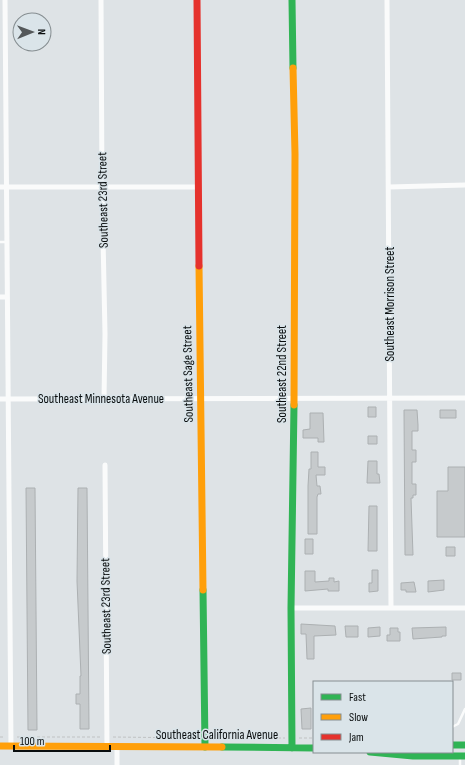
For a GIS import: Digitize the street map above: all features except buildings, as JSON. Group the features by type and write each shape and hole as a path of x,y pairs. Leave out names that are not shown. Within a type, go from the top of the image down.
{"street":[{"path":"5,0 2,78 3,186 7,297 11,746"},
{"name":"Southeast 23rd Street","path":"101,0 102,188 105,334 104,400"},
{"name":"Southeast Sage Street","path":"197,0 200,398 205,747"},
{"name":"Southeast 22nd Street","path":"292,0 295,154 291,608 292,748"},
{"name":"Southeast Morrison Street","path":"387,0 391,608"},
{"path":"389,187 465,185"},
{"path":"3,186 102,188 198,187"},
{"path":"0,297 7,297"},
{"name":"Southeast Minnesota Avenue","path":"0,399 104,400 200,398 465,398"},
{"name":"Southeast 23rd Street","path":"105,465 107,746"},
{"path":"291,608 465,608"},
{"path":"453,745 465,745"},
{"name":"Southeast California Avenue","path":"0,746 313,748"},
{"path":"117,746 117,765"},
{"path":"381,753 413,756 463,756"}],"lane":[{"path":"0,242 6,242"},
{"path":"453,726 458,724 465,709"},
{"path":"460,765 463,756"}],"path":[{"path":"0,736 313,738"}],"traffic: fast":[{"path":"292,0 293,68"},
{"path":"292,748 291,608 294,405"},
{"path":"203,590 205,747"},
{"path":"453,745 465,745"},
{"path":"222,747 313,748"},
{"path":"381,753 413,756 465,756"}],"traffic: slow":[{"path":"293,68 295,154 294,405"},
{"path":"199,266 203,590"},
{"path":"0,746 222,747"}],"traffic: jam":[{"path":"197,0 199,266"}]}
